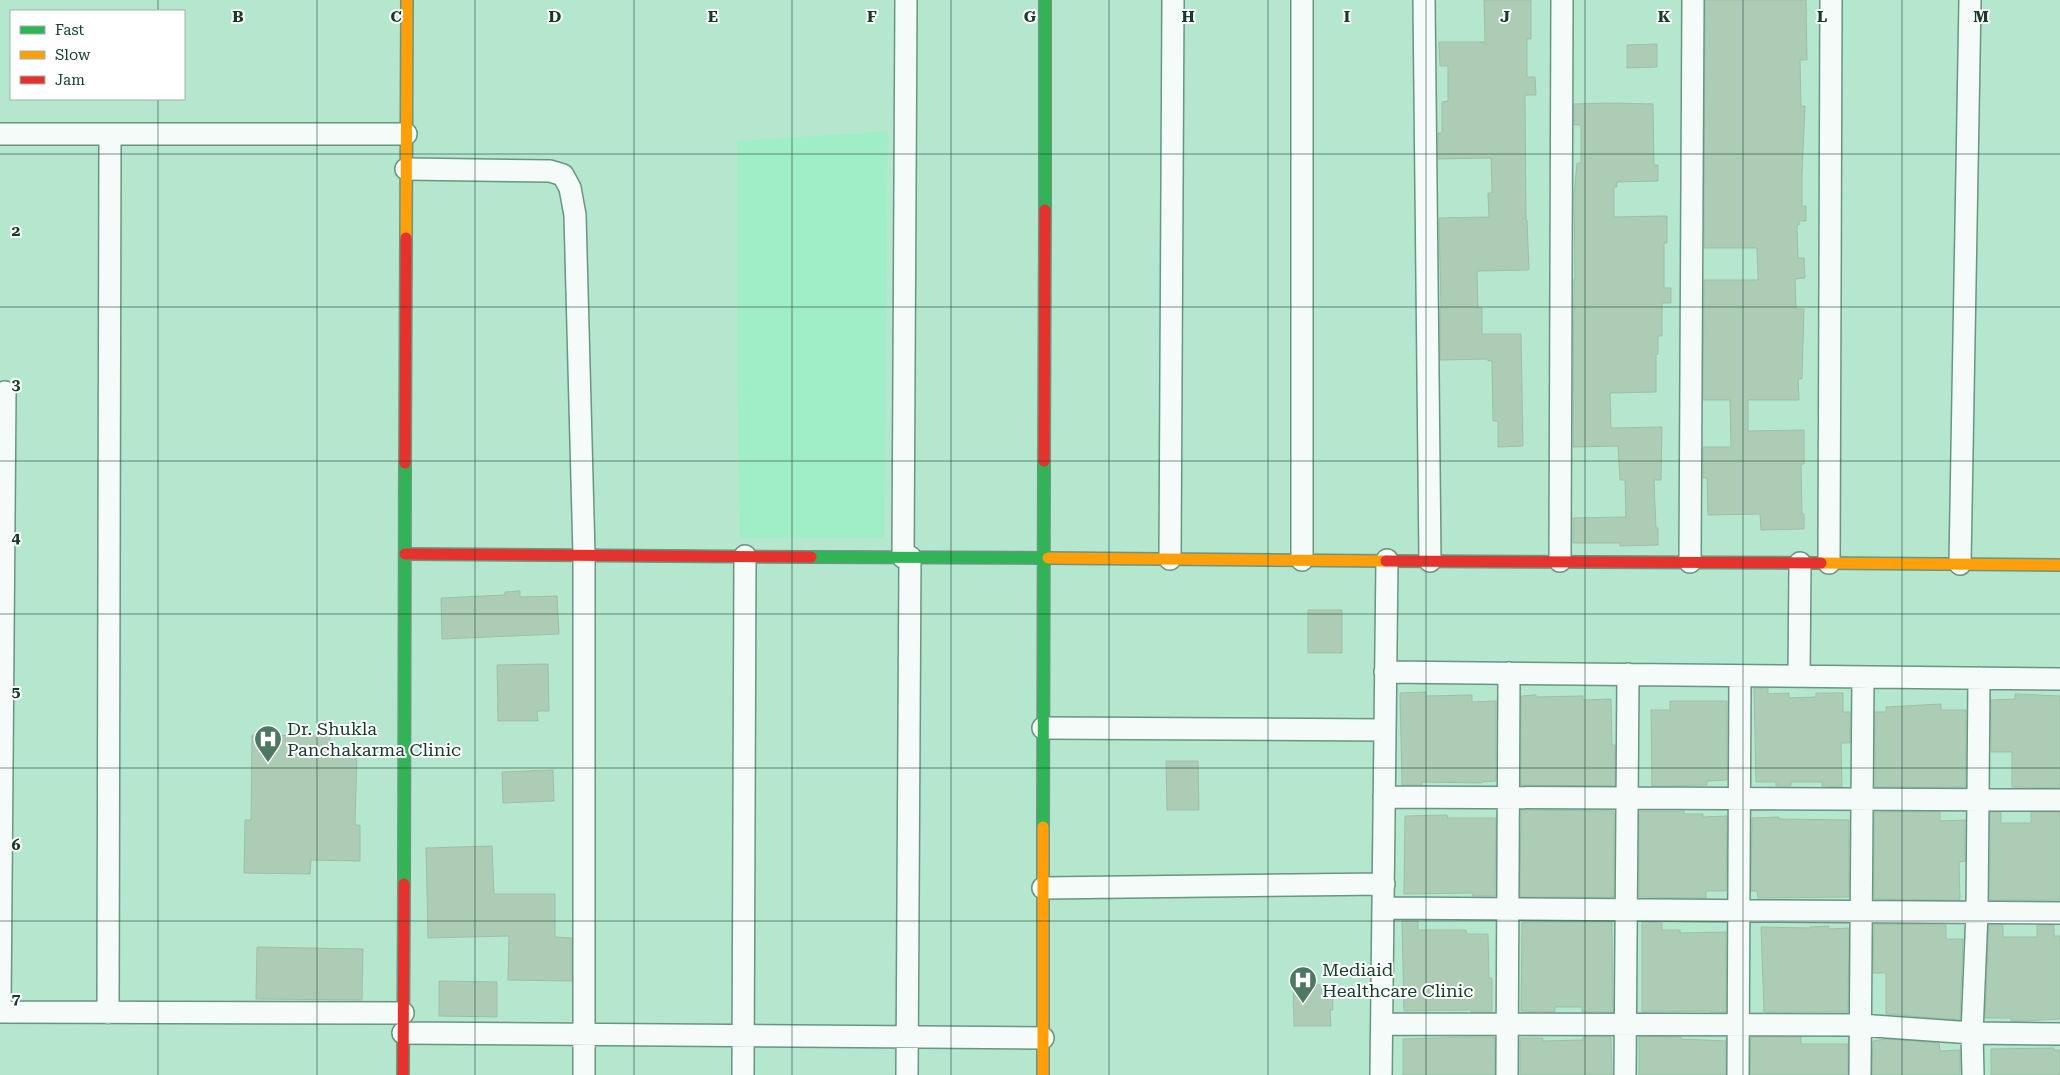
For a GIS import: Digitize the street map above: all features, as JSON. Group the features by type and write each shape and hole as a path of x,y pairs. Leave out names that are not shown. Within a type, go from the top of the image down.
{"street":[{"path":"403,1075 407,0"},
{"path":"906,0 907,1075"},
{"path":"1043,1075 1045,0"},
{"path":"1170,559 1173,0"},
{"path":"1302,0 1302,560"},
{"path":"1424,0 1430,560"},
{"path":"1560,561 1562,0"},
{"path":"1690,562 1693,0"},
{"path":"1829,563 1831,0"},
{"path":"1960,564 1970,0"},
{"path":"0,134 406,134"},
{"path":"108,1013 110,134"},
{"path":"406,169 550,171 563,175 570,188 575,215 584,556 584,1075"},
{"path":"5,392 0,1012 108,1013 403,1023 584,1035 1043,1038"},
{"path":"405,554 2060,564"},
{"path":"743,1075 745,556"},
{"path":"1382,1075 1387,560"},
{"path":"1799,676 1800,563"},
{"path":"1386,672 2060,679"},
{"path":"1507,1075 1509,673"},
{"path":"1625,1075 1628,674"},
{"path":"1738,1075 1740,676"},
{"path":"1860,1075 1863,677"},
{"path":"1973,1075 1972,1033 1977,913 1979,678"},
{"path":"1044,728 1385,730"},
{"path":"1384,797 2060,800"},
{"path":"1044,888 1384,884"},
{"path":"1383,908 2060,914"},
{"path":"1382,1024 1860,1026 1972,1033 2060,1034"}],"shaded area":[{"path":"888,131 884,538 740,538 737,355 737,141"}],"building":[{"path":"1484,0 1531,0 1531,39 1527,39 1527,77 1535,77 1536,95 1525,95 1526,220 1529,270 1477,271 1478,308 1482,308 1482,334 1521,334 1523,446 1498,447 1498,421 1493,421 1492,361 1488,361 1488,359 1440,360 1439,218 1489,217 1488,193 1492,193 1491,158 1438,159 1438,133 1442,133 1442,102 1448,101 1448,66 1440,66 1439,42 1485,42"},
{"path":"1705,0 1806,0 1807,60 1800,60 1801,106 1805,106 1802,206 1806,206 1806,221 1799,221 1799,225 1797,225 1798,258 1804,258 1805,278 1795,279 1796,309 1804,309 1802,379 1798,379 1799,400 1748,400 1748,431 1804,430 1804,464 1801,464 1804,529 1761,530 1760,514 1708,515 1707,478 1703,478 1703,447 1731,447 1730,400 1703,400 1704,280 1758,280 1757,248 1704,248"},
{"path":"1657,44 1657,67 1627,68 1627,45"},
{"path":"1574,104 1653,104 1654,165 1658,165 1658,181 1617,182 1617,187 1614,187 1614,217 1667,216 1667,243 1664,243 1664,288 1671,288 1671,303 1662,303 1662,336 1658,336 1658,354 1656,354 1656,392 1610,393 1611,428 1662,427 1661,480 1654,480 1658,545 1620,546 1620,543 1573,543 1573,518 1626,517 1625,480 1620,480 1618,446 1573,447 1574,195 1577,163 1581,163 1581,125 1574,125"},
{"path":"520,591 520,597 557,596 559,634 442,639 441,598 505,595 505,592"},
{"path":"1308,610 1342,610 1342,653 1308,653"},
{"path":"548,664 549,711 537,711 538,721 498,721 497,665"},
{"path":"1754,688 1768,688 1768,694 1789,693 1789,698 1816,697 1816,693 1843,693 1843,712 1850,712 1850,743 1841,743 1842,787 1822,786 1822,782 1791,782 1791,786 1776,786 1776,782 1756,782"},
{"path":"1426,692 1426,696 1472,695 1472,702 1496,701 1496,781 1482,783 1422,782 1422,785 1402,785 1400,693"},
{"path":"2015,694 2060,696 2060,788 2012,787 2012,752 1991,752 1991,700 2015,699"},
{"path":"1536,695 1536,697 1583,696 1583,700 1611,699 1612,745 1615,745 1615,786 1521,785 1521,696"},
{"path":"1670,701 1727,701 1727,780 1707,781 1707,785 1652,786 1651,710 1670,710"},
{"path":"1941,704 1941,710 1966,710 1966,787 1875,787 1875,712 1886,712 1886,707"},
{"path":"252,735 330,736 330,751 357,751 355,825 360,825 360,861 311,860 310,874 244,873 245,820 251,820"},
{"path":"1166,761 1198,761 1199,810 1167,810"},
{"path":"553,770 554,801 503,803 502,772"},
{"path":"1521,810 1614,811 1614,897 1520,897"},
{"path":"1639,811 1684,811 1684,814 1703,814 1703,817 1727,816 1726,891 1706,891 1706,898 1639,897"},
{"path":"1874,812 1940,812 1940,821 1965,820 1965,861 1959,862 1960,900 1874,899"},
{"path":"1990,812 2001,812 2001,823 2031,823 2031,812 2060,812 2060,900 1990,900"},
{"path":"1447,815 1448,818 1496,818 1495,896 1473,896 1472,893 1404,894 1405,816"},
{"path":"1779,817 1779,819 1849,820 1849,897 1758,898 1757,891 1751,891 1752,818"},
{"path":"492,846 494,894 555,894 555,937 572,938 572,981 508,980 509,936 428,938 426,848"},
{"path":"1402,921 1418,921 1418,930 1466,930 1467,934 1488,934 1489,978 1492,978 1492,1012 1471,1012 1471,1010 1404,1011"},
{"path":"1522,922 1612,922 1613,1012 1582,1012 1582,1007 1555,1007 1555,1012 1521,1011"},
{"path":"1642,922 1662,923 1662,930 1680,930 1680,933 1726,932 1726,1012 1642,1012"},
{"path":"1874,924 1946,925 1946,939 1963,939 1960,1020 1886,1014 1886,973 1873,973"},
{"path":"1989,925 2003,925 2003,937 2037,937 2037,925 2054,925 2054,936 2060,936 2060,1019 2011,1021 2011,1018 1985,1018"},
{"path":"1829,926 1829,929 1849,928 1848,1012 1764,1012 1761,927 1810,928"},
{"path":"257,947 363,949 362,1000 256,999"},
{"path":"439,981 497,982 497,1017 439,1016"},
{"path":"1293,985 1332,985 1333,1010 1330,1010 1331,1026 1294,1026"},
{"path":"1583,1037 1611,1037 1612,1075 1520,1075 1520,1038 1543,1038 1543,1041 1583,1040"},
{"path":"1639,1037 1681,1037 1681,1039 1726,1041 1726,1075 1639,1075"},
{"path":"1751,1037 1801,1037 1801,1044 1848,1044 1848,1075 1750,1075"},
{"path":"1495,1038 1495,1075 1403,1075 1403,1039"},
{"path":"1887,1039 1939,1043 1940,1051 1960,1050 1960,1075 1872,1075 1873,1041"},
{"path":"2054,1048 2054,1050 2060,1050 2060,1075 1991,1075 1991,1049"}],"traffic: fast":[{"path":"1045,0 1045,210"},
{"path":"1043,827 1044,461"},
{"path":"404,884 405,463"},
{"path":"811,557 1048,558"}],"traffic: slow":[{"path":"406,238 407,0"},
{"path":"1048,558 1386,561"},
{"path":"1821,563 2060,565"},
{"path":"1043,827 1043,1075"}],"traffic: jam":[{"path":"1044,461 1045,210"},
{"path":"405,463 406,238"},
{"path":"405,554 811,557"},
{"path":"1386,561 1821,563"},
{"path":"403,1075 404,884"}],"place":[{"name":"Dr. Shukla Panchakarma Clinic","path":"268,763"},
{"name":"Mediaid Healthcare Clinic","path":"1303,1004"}]}
